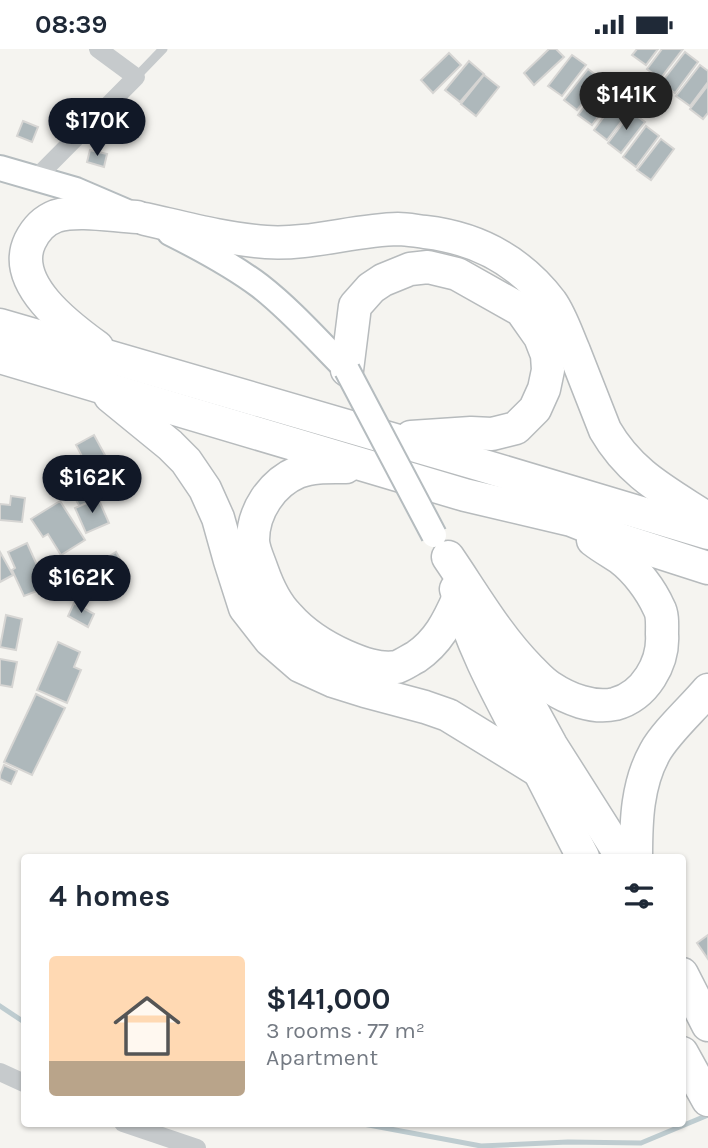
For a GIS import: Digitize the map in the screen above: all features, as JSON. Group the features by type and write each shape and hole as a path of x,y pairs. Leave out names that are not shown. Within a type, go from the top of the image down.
{"highway":[{"path":"539,771 448,715 334,681 300,666 270,640 245,608 218,518 193,470 105,372 76,332 39,296 27,271 26,249 36,229 54,217 67,214 141,218 226,237 268,242 401,229 439,233 478,244 531,279 553,304 605,430 627,461 651,483 708,519"},
{"path":"347,370 355,306 371,288 410,269 428,267 457,274 521,310 540,337 547,355 548,370 544,389 535,409 516,428 492,435 471,433 390,438"},
{"path":"0,325 105,372 375,469 465,495 571,520 624,541 708,568"},
{"path":"0,357 105,372 390,438 708,533"},
{"path":"375,469 318,468 299,472 279,484 266,498 257,518 253,541 275,599 288,616 311,636 339,653 363,664 397,667 432,644 448,622 458,597"},
{"path":"441,546 502,636 521,660 547,685 582,703 615,704 637,693 652,676 663,641 661,610 647,586 622,560 571,520"},
{"path":"441,546 481,658 581,854"},
{"path":"441,546 551,745 620,854"},
{"path":"636,854 638,804 645,775 656,750 708,690"},
{"path":"686,982 708,1025"},
{"path":"686,1060 708,1100"}],"main road":[{"path":"0,168 76,190 141,218 217,257 261,287 347,370 441,546"}],"street":[{"path":"36,178 135,77 98,49"},
{"path":"0,1073 21,1082"},
{"path":"135,1127 197,1148"}],"lane":[{"path":"135,77 163,49"}],"building":[{"path":"549,49 556,49 564,57 534,85 524,73"},
{"path":"637,49 658,49 646,65 632,55"},
{"path":"662,49 683,49 660,79 647,69"},
{"path":"685,52 698,62 675,93 661,83"},
{"path":"449,53 461,65 433,93 421,80"},
{"path":"572,55 586,65 562,96 548,86"},
{"path":"469,61 484,74 460,102 445,90"},
{"path":"700,65 708,71 708,82 690,106 676,96"},
{"path":"588,69 601,79 577,110 564,100"},
{"path":"484,75 499,87 476,116 461,104"},
{"path":"602,84 615,94 592,125 578,115"},
{"path":"708,85 708,113 703,119 690,109"},
{"path":"617,99 631,109 607,140 594,130"},
{"path":"631,112 645,122 621,153 608,143"},
{"path":"23,121 38,127 32,142 17,136"},
{"path":"646,126 659,136 636,167 623,157"},
{"path":"661,139 674,149 651,180 637,170"},
{"path":"90,150 107,154 104,167 87,162"},
{"path":"94,435 124,490 107,499 104,494 80,507 71,491 94,479 76,445"},
{"path":"11,496 25,498 22,522 0,520 0,504 10,505"},
{"path":"98,498 109,523 86,533 75,508"},
{"path":"60,501 85,540 61,555 48,534 43,537 31,519"},
{"path":"27,543 41,574 32,578 37,591 24,596 12,570 15,568 8,552"},
{"path":"0,552 13,575 0,582"},
{"path":"116,552 130,576 118,582 105,559"},
{"path":"74,603 94,614 88,627 68,616"},
{"path":"6,615 22,619 16,650 0,647"},
{"path":"58,642 80,652 74,667 81,670 67,703 37,690"},
{"path":"0,659 17,662 12,687 0,685"},
{"path":"36,694 65,708 32,775 4,762"},
{"path":"4,765 17,771 11,784 0,779"},
{"path":"708,935 708,959 697,943"}],"waterway":[{"path":"0,1006 21,1020"},
{"path":"686,1124 708,1115"},
{"path":"379,1127 481,1146 568,1142 641,1143 679,1127"}]}
